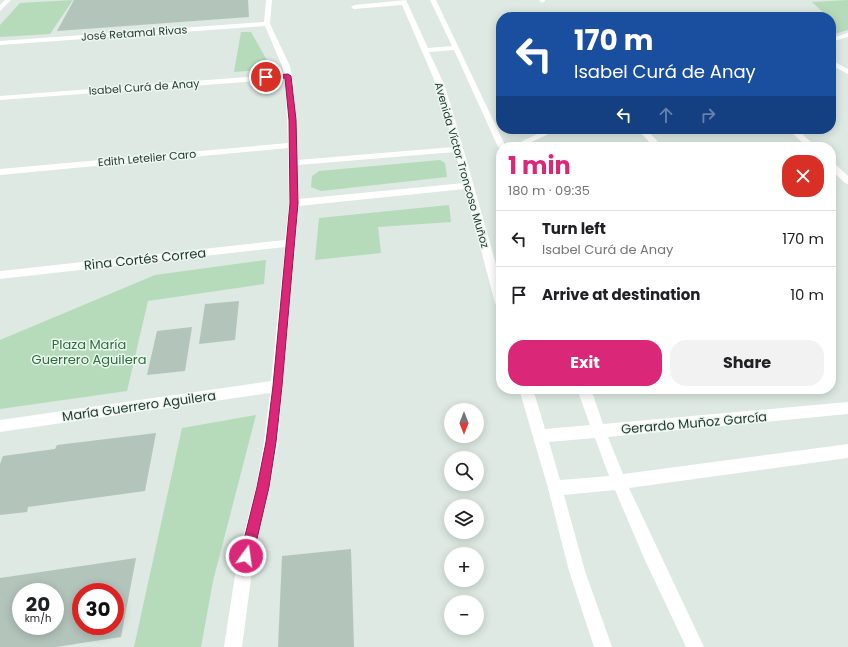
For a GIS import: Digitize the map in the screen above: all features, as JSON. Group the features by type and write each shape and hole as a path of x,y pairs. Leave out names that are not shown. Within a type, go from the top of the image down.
{"street":[{"path":"0,9 8,0"},
{"path":"233,647 246,556 263,487 271,442 278,386 294,203 293,145 288,76 282,57 267,24 269,0"},
{"path":"433,0 456,48 496,122"},
{"path":"354,7 404,1"},
{"name":"Avenida Víctor Troncoso Muñoz","path":"404,1 440,84 496,285"},
{"name":"José Retamal Rivas","path":"0,43 267,24"},
{"path":"836,39 848,35"},
{"path":"426,50 456,48"},
{"path":"836,65 848,72"},
{"name":"Isabel Curá de Anay","path":"0,98 288,76"},
{"path":"525,142 544,134"},
{"path":"647,134 654,142"},
{"path":"798,134 806,142"},
{"name":"Edith Letelier Caro","path":"0,172 293,145"},
{"path":"293,163 458,149"},
{"path":"836,170 848,181"},
{"path":"294,203 468,186"},
{"name":"Rina Cortés Correa","path":"0,275 290,243"},
{"name":"María Guerrero Aguilera","path":"0,426 278,386"},
{"path":"527,394 577,571 603,647"},
{"path":"586,394 598,431 646,547 695,647"},
{"name":"Gerardo Muñoz García","path":"540,436 848,408"},
{"path":"555,488 620,482 848,451"}],"green space":[{"path":"73,0 50,34 0,37 0,25 20,3"},
{"path":"848,0 848,30 836,34 836,12 823,12 812,2"},
{"path":"241,32 251,32 272,69 234,72"},
{"path":"440,160 445,163 447,177 321,191 311,187 312,176 319,171"},
{"path":"449,205 451,222 378,227 381,253 315,260 319,218"},
{"name":"Plaza María Guerrero Aguilera","path":"266,260 264,284 148,301 127,391 0,409 0,340 155,275"},
{"path":"256,415 213,581 201,647 134,647 182,428"}],"building":[{"path":"74,0 248,0 249,17 57,31"},
{"path":"239,301 235,340 199,344 205,304"},
{"path":"192,327 185,371 147,375 157,331"},
{"path":"156,433 145,491 28,507 27,512 0,515 0,464 3,456 55,449 57,445"},
{"path":"351,549 354,647 278,647 282,556"},
{"path":"136,558 124,621 124,583 72,583 72,635 121,635 121,637 56,647 0,647 0,578"}],"route":[{"path":"246,556 263,487 271,442 278,386 294,203 292,120 288,76 266,77"}]}
